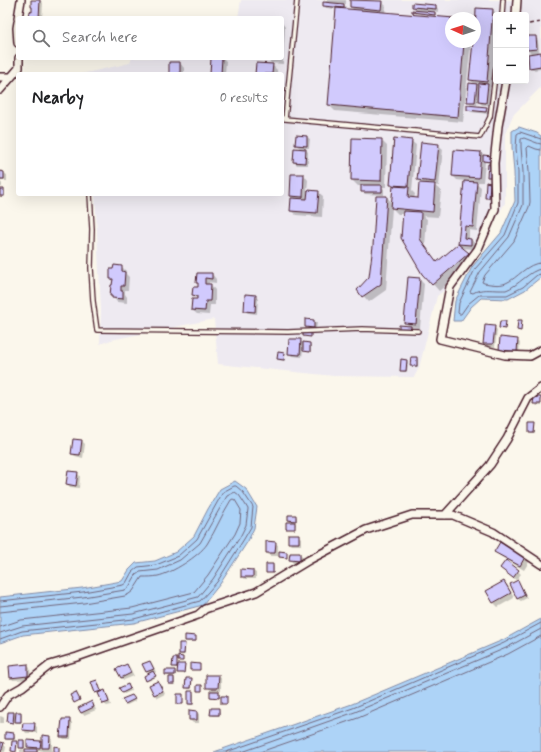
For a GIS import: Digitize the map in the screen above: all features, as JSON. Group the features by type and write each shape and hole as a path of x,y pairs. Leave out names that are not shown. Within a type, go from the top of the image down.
{"street":[{"path":"18,16 21,0"},
{"path":"516,12 517,0"},
{"path":"0,90 19,68 19,60"},
{"path":"0,77 11,77"},
{"path":"505,84 498,126 494,163 495,208 478,249 450,287 440,339 505,355 530,356 541,350"},
{"path":"445,515 490,465 507,439 528,398 541,388"},
{"path":"0,707 8,695 22,687 50,665 198,615 205,609 256,592 309,560 366,530 412,515 453,515 493,532 541,564"}],"lane":[{"path":"296,0 284,119 480,137 490,117 494,84"},
{"path":"502,12 503,0"},
{"path":"90,196 92,229 91,268 96,330 288,332 362,329 418,331"}],"path":[{"path":"529,24 541,22"}],"shaded area":[{"path":"241,0 541,0 541,87 513,115 505,134 505,203 462,276 437,296 419,368 414,377 334,376 218,364 214,319 111,340 100,344 101,309 95,196 284,196 284,72 90,72 130,63 131,60 284,60 284,16 238,16"}],"water":[{"path":"519,127 537,133 541,136 541,277 525,290 508,299 481,298 471,307 461,321 453,321 455,301 472,267 501,233 515,201 512,131"},
{"path":"235,481 246,489 257,507 254,528 248,541 220,584 203,605 134,623 23,635 0,643 0,597 82,588 122,581 129,570 136,563 155,561 176,552 194,536 220,489"},
{"path":"541,619 541,752 214,752 352,704 503,640"}],"building":[{"path":"31,0 40,0 39,16 29,16 30,11 32,12"},
{"path":"350,0 382,1 381,10 350,7"},
{"path":"323,2 344,4 344,8 323,6"},
{"path":"412,3 436,5 436,9 412,7"},
{"path":"336,8 445,17 445,48 464,48 458,117 328,105"},
{"path":"476,8 493,9 487,82 469,80 472,48 481,48 481,12 476,12"},
{"path":"412,10 435,12 435,15 412,12"},
{"path":"529,36 536,36 537,49 529,50"},
{"path":"541,52 541,66 529,68 529,54"},
{"path":"211,60 222,60 221,72 210,72"},
{"path":"169,62 180,62 180,72 169,72"},
{"path":"256,63 273,64 272,72 255,72"},
{"path":"469,83 477,84 475,102 467,102"},
{"path":"479,83 488,84 486,103 478,102"},
{"path":"467,105 487,107 486,112 467,110"},
{"path":"296,135 307,136 307,146 295,145"},
{"path":"352,138 382,139 381,181 351,180"},
{"path":"394,138 412,140 408,186 390,185"},
{"path":"421,142 439,144 435,182 417,180"},
{"path":"294,148 306,149 305,163 293,162"},
{"path":"454,150 481,152 479,178 452,176"},
{"path":"483,155 492,156 491,162 483,161"},
{"path":"488,164 492,164 491,177 487,177"},
{"path":"0,171 4,172 4,179 0,179"},
{"path":"291,174 304,174 303,197 290,196"},
{"path":"464,181 477,182 473,227 465,226 464,238 471,239 471,245 458,244"},
{"path":"486,182 490,183 489,198 485,198"},
{"path":"419,183 435,184 433,212 391,208 393,186 409,187 408,197 418,198"},
{"path":"361,185 382,185 382,192 361,192"},
{"path":"0,189 4,189 4,196 0,196"},
{"path":"308,190 319,191 317,213 290,211 291,198 307,199"},
{"path":"376,196 387,196 381,284 362,297 357,290 369,277 373,246"},
{"path":"403,211 421,212 420,239 437,262 458,244 469,253 432,285 422,274 401,238"},
{"path":"114,265 122,266 122,271 125,272 124,286 121,286 121,291 123,291 123,299 112,298 112,296 110,296 113,279 110,279 110,269 113,269"},
{"path":"197,273 212,273 212,279 205,278 205,284 211,284 210,301 206,301 205,311 191,310 192,299 197,299 197,296 192,295 193,287 198,287 198,283 196,283"},
{"path":"408,277 420,278 416,324 404,323"},
{"path":"245,294 256,295 255,312 244,311"},
{"path":"305,319 314,320 314,328 305,327"},
{"path":"518,320 522,320 521,331 517,330"},
{"path":"500,321 506,321 505,329 499,328"},
{"path":"399,325 411,326 411,329 399,329"},
{"path":"485,325 495,326 493,344 483,344"},
{"path":"303,333 311,333 311,337 303,336"},
{"path":"500,337 518,339 517,352 499,350"},
{"path":"289,339 301,339 300,355 288,354"},
{"path":"303,342 310,343 310,352 303,351"},
{"path":"278,352 285,353 284,360 277,359"},
{"path":"411,357 417,357 417,366 410,366"},
{"path":"401,359 407,360 406,371 400,371"},
{"path":"534,397 541,397 541,404 533,404"},
{"path":"529,423 535,423 534,433 529,433"},
{"path":"73,439 82,440 80,455 71,454"},
{"path":"68,471 78,472 76,486 66,484"},
{"path":"288,515 296,515 296,521 288,520"},
{"path":"286,522 295,522 295,529 286,529"},
{"path":"288,534 299,534 299,543 288,543"},
{"path":"266,541 276,542 275,553 266,553"},
{"path":"500,542 525,557 520,566 494,552"},
{"path":"279,551 287,552 287,558 279,557"},
{"path":"290,553 300,553 300,561 289,560"},
{"path":"506,560 519,570 513,578 500,568"},
{"path":"266,564 273,564 273,573 266,573"},
{"path":"241,569 253,570 253,577 241,577"},
{"path":"518,580 525,595 517,599 510,584"},
{"path":"504,581 511,593 493,603 486,591"},
{"path":"185,635 196,636 196,641 185,641"},
{"path":"179,643 185,643 184,654 179,654"},
{"path":"178,656 183,657 183,661 178,661"},
{"path":"173,658 177,658 177,667 172,667"},
{"path":"150,661 154,669 146,672 142,664"},
{"path":"190,663 200,664 200,670 190,670"},
{"path":"28,664 28,676 10,678 9,666"},
{"path":"127,664 131,673 121,678 116,669"},
{"path":"178,664 185,664 184,673 177,673"},
{"path":"165,670 175,670 175,675 165,675"},
{"path":"153,671 156,676 146,681 144,676"},
{"path":"206,675 219,675 218,688 206,688"},
{"path":"169,677 174,677 174,684 169,684"},
{"path":"186,678 192,678 191,688 185,688"},
{"path":"97,680 101,691 95,693 91,682"},
{"path":"158,681 163,691 154,695 149,685"},
{"path":"128,684 130,689 122,693 119,688"},
{"path":"197,685 202,685 202,691 197,691"},
{"path":"105,690 109,702 103,704 98,693"},
{"path":"188,691 193,691 193,704 188,704"},
{"path":"210,691 219,691 219,698 210,697"},
{"path":"76,692 80,700 74,703 70,695"},
{"path":"177,694 183,694 183,704 177,704"},
{"path":"132,695 135,699 125,704 122,699"},
{"path":"221,696 227,696 227,704 221,704"},
{"path":"92,701 94,707 81,713 78,708"},
{"path":"211,708 219,708 219,715 210,715"},
{"path":"189,710 197,711 197,720 189,720"},
{"path":"8,712 14,712 13,723 7,722"},
{"path":"16,712 21,712 21,722 15,722"},
{"path":"62,719 70,719 69,737 60,737"},
{"path":"23,723 35,723 34,731 22,730"},
{"path":"5,732 14,733 14,739 5,739"},
{"path":"42,735 50,736 49,748 42,748"},
{"path":"19,740 24,740 24,748 19,748"},
{"path":"27,740 41,741 40,748 27,747"},
{"path":"12,741 17,741 16,752 11,751"},
{"path":"1,742 4,743 0,752"},
{"path":"54,746 59,747 59,752 54,752"},
{"path":"25,749 37,749 37,752 25,752"}]}
